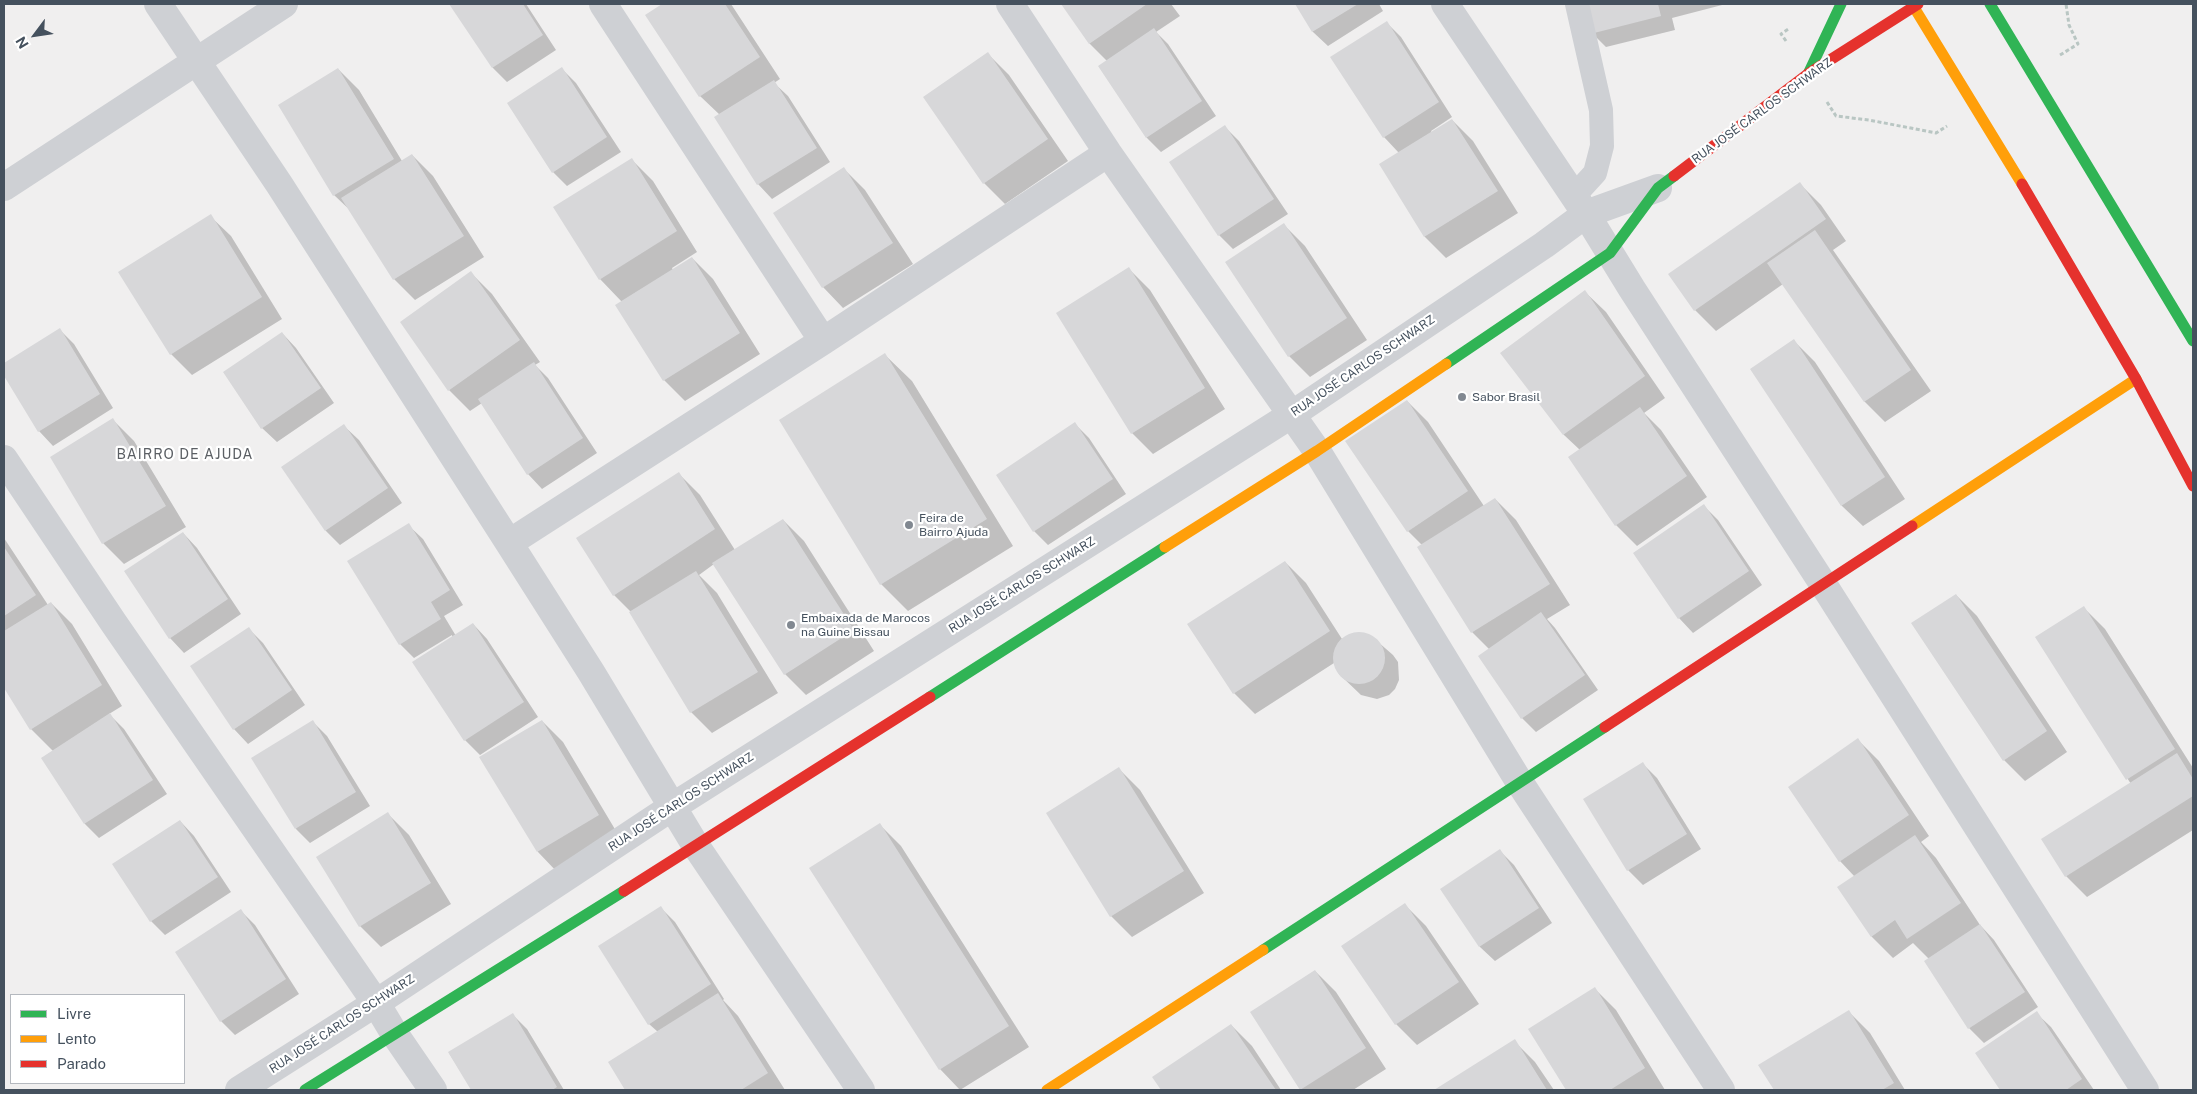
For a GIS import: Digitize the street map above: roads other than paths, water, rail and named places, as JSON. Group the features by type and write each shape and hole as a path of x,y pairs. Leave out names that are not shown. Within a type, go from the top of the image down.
{"street":[{"path":"158,4 279,184 510,543 592,672 696,846 861,1090"},
{"path":"4,187 284,4"},
{"path":"603,4 823,341"},
{"path":"1010,4 1108,153 1317,451 1520,783 1718,1089"},
{"path":"1445,4 1580,205 2145,1090"},
{"path":"1808,74 1841,4"},
{"path":"1990,4 2193,341"},
{"path":"1914,5 2046,223 2136,379 2193,486"},
{"name":"RUA JOSÉ CARLOS SCHWARZ","path":"305,1090 696,846 1317,451 1610,253 1658,188 1808,74 1914,5"},
{"path":"510,543 823,341 1108,153"},
{"name":"RUA JOSÉ CARLOS SCHWARZ","path":"239,1090 376,1003 672,807 1291,415 1544,245 1580,205 1658,188"},
{"path":"1047,1090 1520,783 2136,379"},
{"path":"4,459 113,622 376,1003 433,1090"}],"lane":[{"path":"1577,4 1601,110 1602,146 1595,173 1580,205"}],"place":[{"name":"Sabor Brasil","path":"1462,397"},
{"name":"Feira de Bairro Ajuda","path":"909,525"},
{"name":"Embaixada de Marocos na Guine Bissau","path":"791,625"}],"district":[{"name":"BAIRRO DE AJUDA","path":"185,455"}]}
